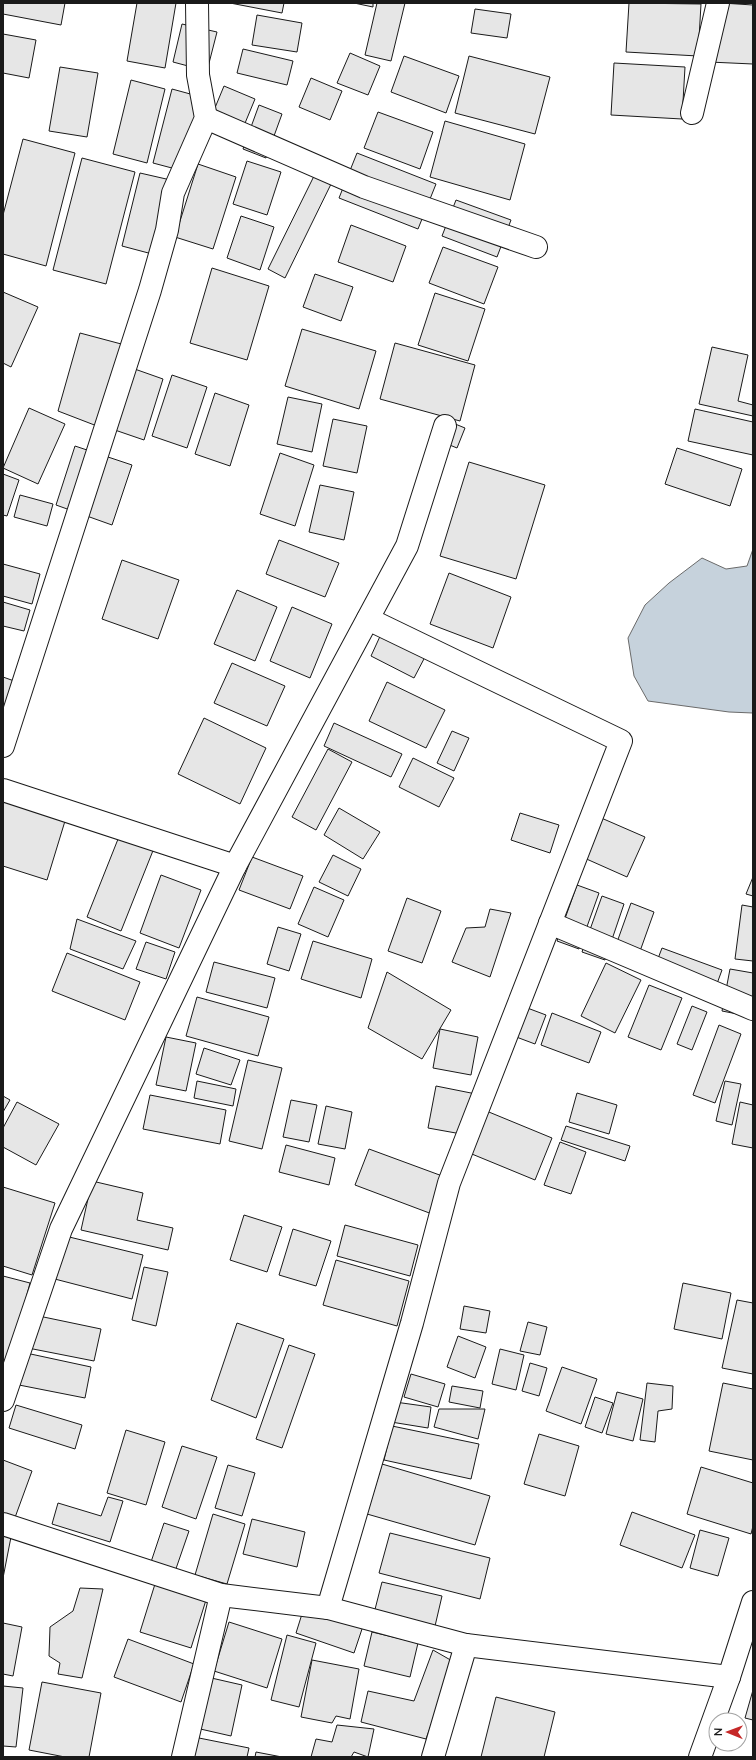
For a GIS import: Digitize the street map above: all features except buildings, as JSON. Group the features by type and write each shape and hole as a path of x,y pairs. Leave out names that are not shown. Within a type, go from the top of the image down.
{"street":[{"path":"3,746 150,290 167,230 173,193 206,118 198,74 197,3"},
{"path":"692,113 718,3"},
{"path":"206,118 364,187 536,247"},
{"path":"3,1400 61,1229 235,866 406,546 445,426"},
{"path":"328,1608 412,1323 449,1183 621,741 368,619"},
{"path":"3,790 235,866"},
{"path":"550,923 753,1009"},
{"path":"3,1524 221,1595 328,1608 466,1645 729,1677"},
{"path":"183,1757 221,1595"},
{"path":"700,1757 729,1677 753,1602"},
{"path":"433,1757 466,1645"}],"shaded area":[{"path":"753,549 753,713 729,712 648,701 634,676 628,638 645,605 669,583 702,558 726,569 747,566"}]}
